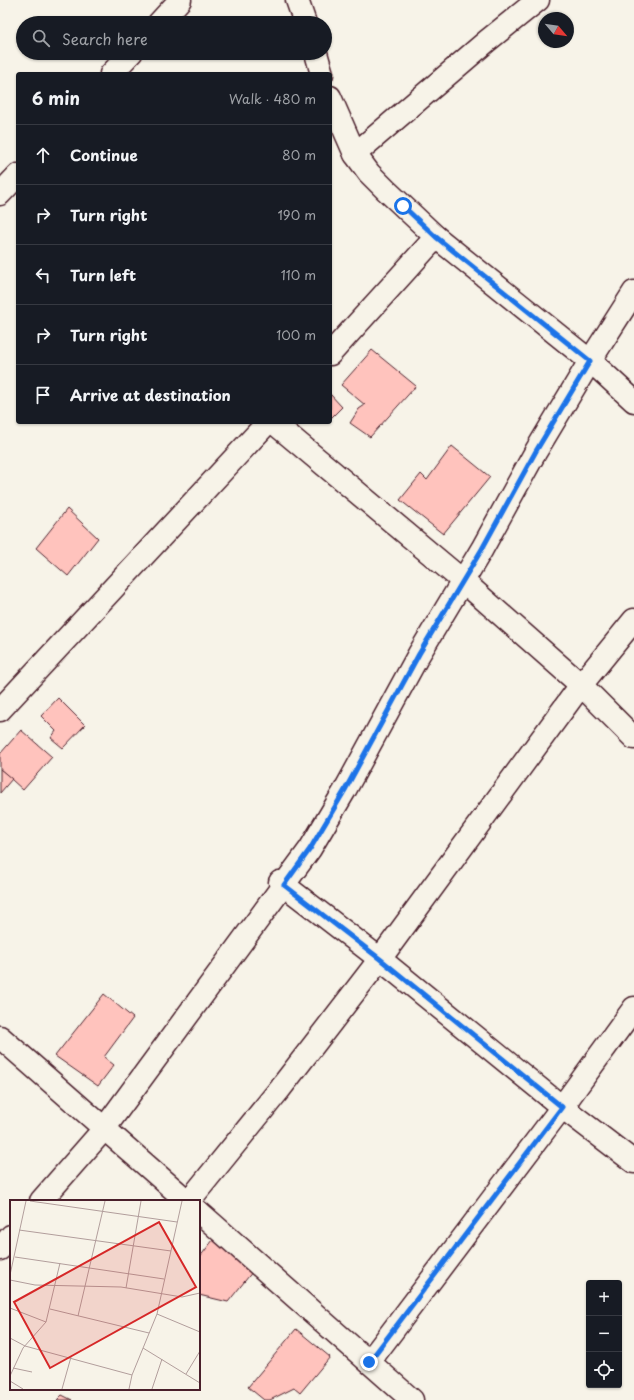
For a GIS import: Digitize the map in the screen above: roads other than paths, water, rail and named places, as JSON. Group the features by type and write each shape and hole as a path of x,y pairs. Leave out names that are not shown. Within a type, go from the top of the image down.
{"street":[{"path":"165,16 180,0"},
{"path":"297,0 303,16"},
{"path":"355,154 487,41 538,0"},
{"path":"113,72 124,60"},
{"path":"318,60 321,72"},
{"path":"332,102 355,154 382,186 436,237 590,361 634,401"},
{"path":"0,194 16,177"},
{"path":"332,352 436,237"},
{"path":"42,1200 104,1128 282,884 310,849 345,790 419,654 486,542 536,451 590,361 634,292"},
{"path":"0,710 266,424"},
{"path":"275,424 463,581 581,685 634,738"},
{"path":"189,1200 279,1090 380,959 581,685 634,620"},
{"path":"282,884 380,959 562,1107 634,1162"},
{"path":"369,1362 562,1107 634,1008"},
{"path":"0,1037 187,1200"},
{"path":"200,1213 412,1400"},
{"path":"0,1249 10,1237"}]}
